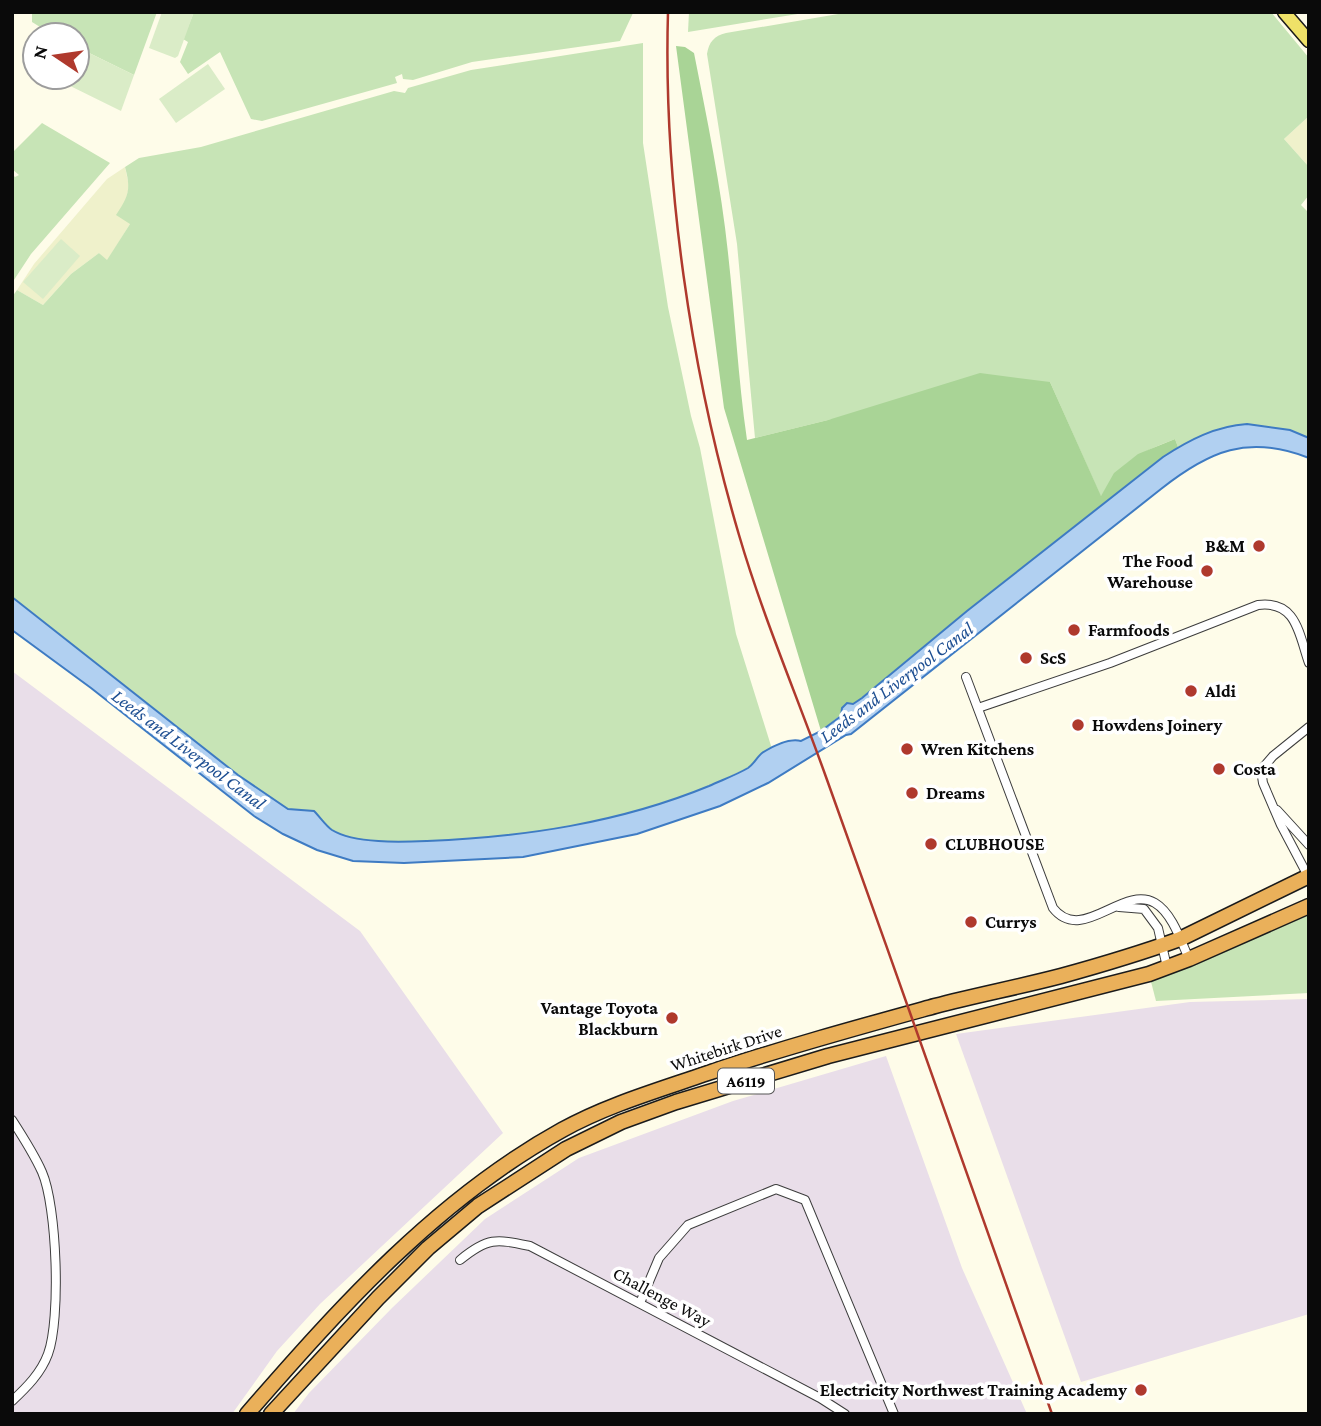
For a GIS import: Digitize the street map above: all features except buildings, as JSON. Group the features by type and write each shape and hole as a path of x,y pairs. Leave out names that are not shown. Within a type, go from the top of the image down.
{"highway":[{"name":"Whitebirk Drive","path":"247,1414 295,1359 416,1234 472,1188 564,1128 624,1102 751,1059 937,1006 1062,976 1180,939 1309,877"},
{"name":"Whitebirk Drive","path":"271,1414 378,1298 428,1248 478,1206 566,1149 621,1122 676,1102 828,1056 1100,988 1167,967 1309,906"}],"main road":[{"path":"1284,12 1309,41"}],"street":[{"path":"978,708 1110,663 1258,605 1276,605 1293,617 1309,663"},
{"path":"966,677 1053,908 1059,916 1078,920 1139,898 1154,902 1165,912 1189,959"},
{"name":"Whitebirk Drive","path":"1309,727 1273,756 1261,770 1263,783 1286,835 1309,877"},
{"name":"Whitebirk Drive","path":"1275,808 1309,845"},
{"path":"1116,907 1144,909 1158,928 1167,967"},
{"path":"12,1120 43,1172 48,1191 54,1234 55,1319 48,1356 29,1386 12,1401"},
{"path":"640,1303 659,1258 688,1225 776,1189 805,1200 894,1414"},
{"name":"Challenge Way","path":"460,1260 479,1245 502,1241 530,1246 820,1398 845,1414"}],"shaded area":[{"path":"12,671 360,931 503,1133 320,1304 277,1351 232,1414 12,1414"},
{"path":"1309,999 1309,1314 1081,1382 956,1034 1190,1002"},
{"path":"886,1056 962,1268 1027,1414 293,1414 309,1393 392,1308 485,1219 579,1158 733,1101"}],"green space":[{"path":"32,12 157,12 134,75 91,54 91,21 32,21"},
{"path":"162,12 194,12 175,58 149,48"},
{"path":"194,12 643,12 633,13 620,41 472,62 413,80 403,79 402,74 395,77 397,83 262,121 251,119 220,52 188,74 180,62 188,42 183,39"},
{"path":"689,12 810,12 688,32"},
{"path":"850,12 1271,12 1309,58 1309,116 1284,139 1309,167 1309,195 1301,205 1309,213 1309,438 1275,428 1243,426 1211,432 1178,447 1175,439 1150,449 1124,466 1101,497 1050,382 828,420 755,438 737,244 707,54 715,38 726,33"},
{"path":"643,43 643,143 668,307 700,448 736,634 772,749 742,771 709,786 641,810 571,827 499,836 416,841 378,841 342,835 330,829 314,812 288,809 238,775 12,597 12,297 17,290 43,305 71,274 99,253 107,260 130,224 116,215 128,192 125,167 139,158 201,147 394,91 405,93 408,88 471,70"},
{"path":"676,46 685,47 694,53 713,153 725,228 747,440 828,420 980,373 1050,382 1101,496 1114,473 1138,454 1175,439 1178,447 967,611 821,731 724,408"},
{"path":"91,54 134,75 121,111 80,91 91,91"},
{"path":"208,64 225,89 176,123 159,99"},
{"path":"1309,116 1309,167 1284,139"},
{"path":"42,123 110,163 31,254 12,283 12,174 15,177 19,175 12,169 12,153"},
{"path":"125,167 129,186 126,201 130,224 107,261 99,253 71,274 43,305 17,290 34,264 107,179"},
{"path":"61,239 80,256 43,299 23,282"},
{"path":"1309,906 1309,993 1156,1001 1149,974"}],"water":[{"name":"Leeds and Liverpool Canal","path":"1247,424 1290,430 1309,438 1309,458 1267,447 1230,450 1213,456 1161,489 851,734 768,783 720,806 637,834 523,857 404,863 353,861 317,850 254,816 91,688 12,630 12,597 238,775 288,809 314,811 330,828 342,835 405,842 499,836 571,826 641,810 675,799 748,768 762,753 771,748 786,742 801,741 821,731 841,716 842,708 847,703 853,704 862,698 967,611 1163,457 1203,435"}],"railway":[{"path":"668,12 670,143 676,209 694,343 722,473 759,596 1052,1414"}],"place":[{"name":"B&M","path":"1259,546"},
{"name":"The Food Warehouse","path":"1207,571"},
{"name":"Farmfoods","path":"1074,630"},
{"name":"ScS","path":"1026,658"},
{"name":"Aldi","path":"1191,691"},
{"name":"Howdens Joinery","path":"1078,725"},
{"name":"Wren Kitchens","path":"907,749"},
{"name":"Costa","path":"1219,769"},
{"name":"Dreams","path":"912,793"},
{"name":"CLUBHOUSE","path":"931,844"},
{"name":"Currys","path":"971,922"},
{"name":"Vantage Toyota Blackburn","path":"672,1018"},
{"name":"Electricity Northwest Training Academy","path":"1141,1390"}]}
